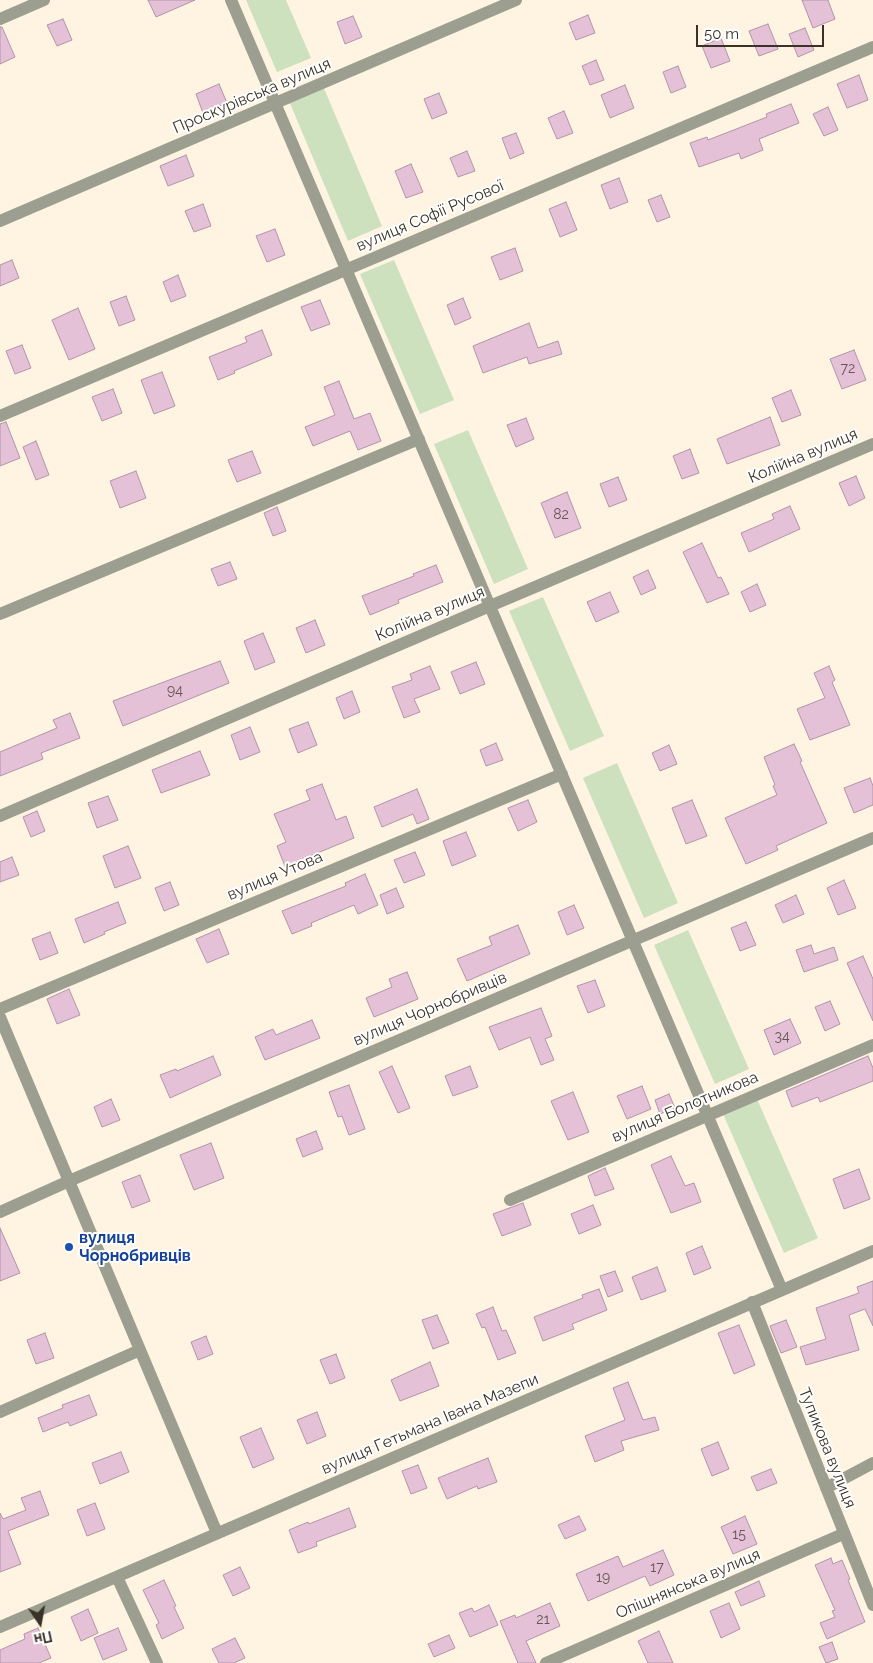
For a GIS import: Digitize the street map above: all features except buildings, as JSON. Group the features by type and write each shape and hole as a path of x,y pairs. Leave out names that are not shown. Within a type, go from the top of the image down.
{"street":[{"path":"0,19 44,0"},
{"path":"232,0 782,1290"},
{"name":"Проскурівська вулиця","path":"0,221 516,0"},
{"name":"вулиця Софії Русової","path":"0,416 873,46"},
{"path":"0,614 419,439"},
{"name":"Колійна вулиця","path":"0,816 873,444"},
{"name":"вулиця Утова","path":"0,1009 562,774"},
{"name":"вулиця Чорнобривців","path":"0,1212 873,838"},
{"path":"0,1017 217,1533"},
{"name":"вулиця Болотникова","path":"510,1200 873,1045"},
{"name":"вулиця Гетьмана Івана Мазепи","path":"0,1627 873,1251"},
{"name":"Тупикова вулиця","path":"752,1302 843,1534 873,1605"},
{"path":"0,1412 140,1350"},
{"path":"826,1488 873,1463"},
{"name":"Опішнянська вулиця","path":"546,1663 843,1534"},
{"path":"117,1577 157,1663"}],"green space":[{"path":"246,0 286,0 311,58 277,72"},
{"path":"323,86 382,226 348,241 289,101"},
{"path":"394,260 454,400 420,414 360,274"},
{"path":"468,430 528,569 494,584 434,444"},
{"path":"543,597 604,736 570,751 509,611"},
{"path":"617,763 678,903 644,918 583,778"},
{"path":"688,930 749,1069 715,1084 654,945"},
{"path":"757,1099 818,1238 784,1253 723,1114"}],"place":[{"name":"вулиця Чорнобривців","path":"69,1247"}]}
